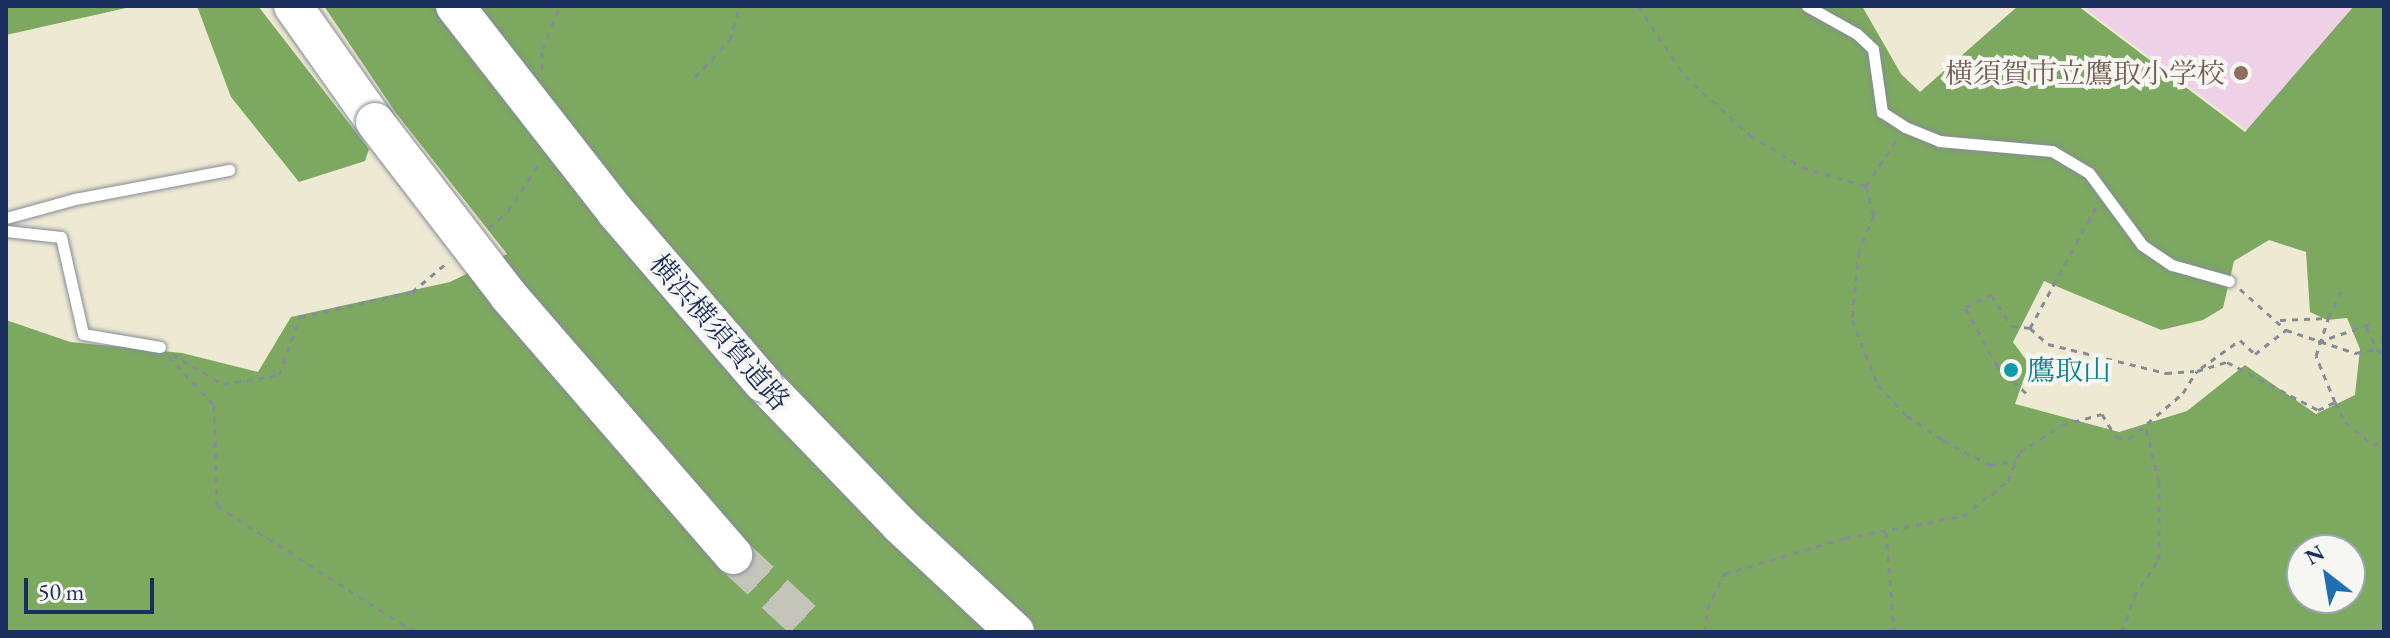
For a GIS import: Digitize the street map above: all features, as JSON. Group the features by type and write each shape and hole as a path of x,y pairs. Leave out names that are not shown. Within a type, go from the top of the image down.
{"highway":[{"path":"293,6 375,122 508,295 733,555"},
{"name":"横浜横須賀道路","path":"455,6 615,211 763,383 900,525 1015,632"}],"lane":[{"path":"1807,6 1873,49 1882,112 1905,127 1939,141 2052,151 2089,173 2102,196 2142,245 2172,265 2229,281"},
{"path":"6,218 75,199 229,170"},
{"path":"6,231 61,237 83,334 160,347"}],"path":[{"path":"542,81 542,49 560,6"},
{"path":"695,77 730,40 740,6"},
{"path":"1638,6 1685,76 1750,135 1802,167 1866,186"},
{"path":"1905,127 1866,186 1874,215 1859,251 1852,320 1878,385 1907,416 1990,465 2016,461"},
{"path":"484,231 508,211 542,160"},
{"path":"2030,328 2102,196"},
{"path":"160,347 223,384 279,375 300,317 412,292 460,252"},
{"path":"2229,281 2280,320 2286,330 2355,353 2377,349"},
{"path":"2342,291 2318,342 2316,356 2345,422 2373,445 2384,440"},
{"path":"2026,393 1997,366 1965,307 1991,295 2012,326 2030,328 2048,344 2166,373 2197,371 2227,362 2318,410 2335,402"},
{"path":"2280,320 2328,318"},
{"path":"2318,342 2368,325 2381,355 2383,326 2376,323"},
{"path":"1705,632 1707,609 1724,574 1761,559 1963,516 2008,481 2020,452 2062,425 2102,414 2116,437 2129,439 2146,428 2183,393 2197,371 2240,340 2255,354 2286,330"},
{"path":"160,347 214,405 217,506 415,632"},
{"path":"2122,632 2134,597 2159,559 2159,482 2146,428"},
{"path":"1886,532 1894,632"}],"shaded area":[{"name":"横須賀市立鷹取小学校","path":"2082,6 2364,6 2260,140"}],"green space":[{"path":"6,6 135,6 6,35"},
{"path":"197,6 258,6 369,149 365,161 299,182 231,97"},
{"path":"324,6 1862,6 1901,74 1920,92 2018,6 2078,6 2245,132 2354,6 2384,6 2384,632 6,632 6,320 70,342 182,353 258,372 291,317 450,282 507,254 396,113","holes":["2269,240 2306,252 2310,312 2327,320 2347,318 2360,349 2355,395 2316,414 2245,365 2187,411 2119,432 2015,404 2029,364 2013,342 2044,281 2161,330 2203,320 2223,308 2234,261"]}],"tunnel":[{"path":"733,555 816,632"}],"place":[{"name":"横須賀市立鷹取小学校","path":"2241,73"},
{"name":"鷹取山","path":"2011,370"}]}
